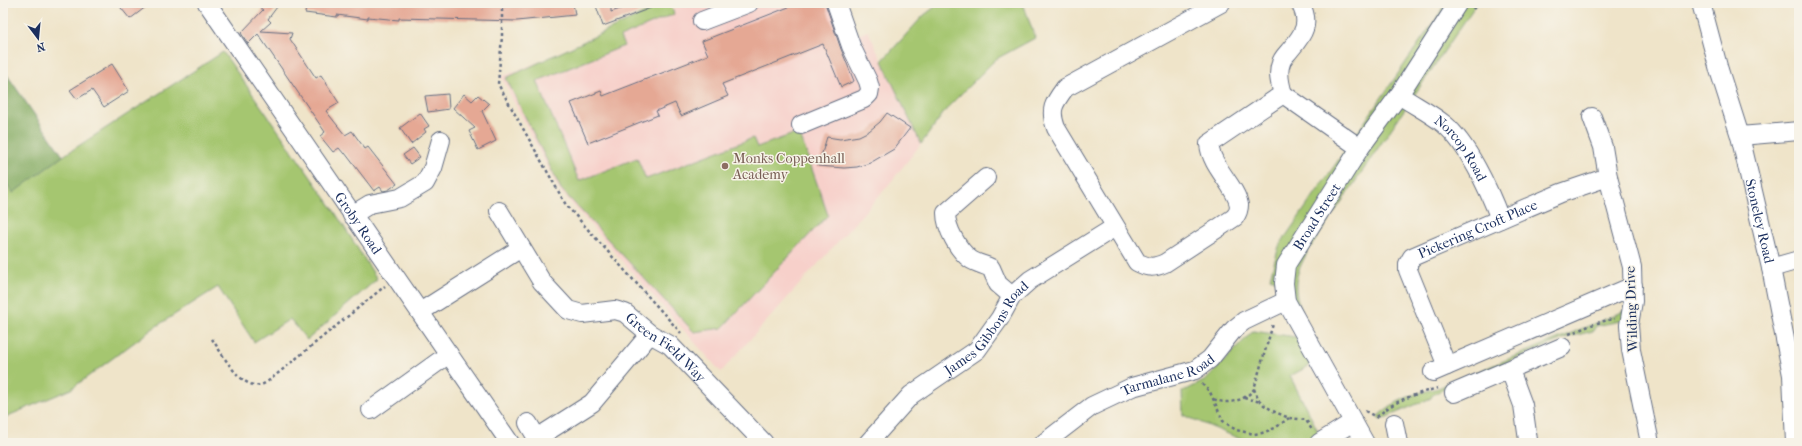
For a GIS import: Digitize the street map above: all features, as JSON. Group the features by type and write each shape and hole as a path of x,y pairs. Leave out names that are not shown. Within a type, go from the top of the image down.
{"street":[{"name":"Groby Road","path":"207,3 352,216 510,443"},
{"path":"702,21 749,3"},
{"path":"801,125 864,99 869,94 870,88 868,81 851,46 836,3"},
{"path":"1221,3 1065,88 1054,102 1052,116 1056,128 1137,262 1147,268 1165,263 1236,217 1239,206 1210,153 1209,144 1283,94"},
{"path":"1300,3 1305,12 1306,26 1296,43 1281,61 1280,83 1283,94 1360,148"},
{"name":"Broad Street","path":"1365,443 1283,302 1286,265 1295,248 1360,148 1400,95 1458,3"},
{"name":"Stoneley Road","path":"1701,3 1719,70 1740,136 1771,268 1792,375 1795,443"},
{"name":"Norcop Road","path":"1400,95 1443,124 1452,133 1487,187 1500,219"},
{"name":"Wilding Drive","path":"1592,117 1603,147 1608,177 1632,267 1634,286 1629,325 1631,350 1650,443"},
{"path":"1740,136 1799,131"},
{"path":"352,216 370,204 400,198 425,183 433,168 441,140"},
{"name":"Pickering Croft Place","path":"1608,177 1561,193 1412,257 1408,264 1408,270 1440,369 1634,286"},
{"path":"986,178 946,212 946,222 950,232 971,260 991,268 998,284 1012,296"},
{"name":"Green Field Way","path":"499,211 542,282 568,310 582,314 615,310 625,313 650,334 670,345 764,443"},
{"name":"James Gibbons Road","path":"868,443 911,395 977,350 1000,318 1012,296 1030,280 1115,227"},
{"path":"420,312 521,248"},
{"path":"1771,268 1799,260"},
{"name":"Tarmalane Road","path":"1044,443 1092,406 1132,387 1195,370 1210,359 1234,329 1244,321 1283,302"},
{"path":"528,423 539,441 592,403 650,334"},
{"path":"1454,393 1562,347"},
{"path":"371,410 449,354"},
{"path":"1503,372 1523,405 1528,440 1527,443"},
{"path":"1317,440 1350,417"},
{"path":"1387,422 1398,443"}],"path":[{"path":"502,3 502,36 498,84 566,205 684,337"},
{"path":"212,339 241,379 250,384 260,385 271,379 396,278"},
{"path":"1214,399 1224,403 1244,398 1254,390 1283,302"},
{"path":"1201,383 1210,392 1223,421 1229,426 1246,433 1262,433 1275,428 1289,418"},
{"path":"1254,390 1261,402"},
{"path":"1244,398 1261,402 1275,412 1289,418 1306,420 1317,440"},
{"path":"1350,417 1354,409 1371,413 1387,422"}],"shaded area":[{"name":"Monks Coppenhall Academy","path":"687,3 845,3 856,35 868,31 921,144 886,188 721,372 559,190 501,77"}],"green space":[{"path":"666,3 670,3 674,14 620,37 624,46 537,81 579,181 637,158 646,179 753,138 757,147 799,132 828,215 722,328 694,332 561,189 506,78"},
{"path":"940,3 1023,3 1035,38 996,59 948,107 921,144 882,61 923,16"},
{"path":"1445,3 1477,3 1305,256 1299,271 1296,286 1296,294 1302,311 1284,283 1270,278 1279,246 1444,7"},
{"path":"223,52 331,206 377,279 307,340 290,319 254,342 218,287 155,327 71,389 3,418 3,178 13,192 63,156"},
{"path":"3,69 63,156 13,193 3,178"},
{"path":"1632,308 1630,319 1596,326 1593,331 1565,338 1433,394 1431,398 1380,420 1377,417 1391,406 1406,398 1438,388"},
{"path":"1253,331 1296,337 1311,365 1290,376 1319,433 1303,443 1250,443 1183,415 1182,392 1206,380"}],"building":[{"path":"117,3 151,3 130,19"},
{"path":"254,3 280,3 268,19 271,22 261,31 292,33 290,39 316,78 321,75 339,103 326,111 345,135 352,131 365,149 368,147 397,184 388,190 383,191 380,187 374,191 345,153 344,154 339,148 333,152 320,136 325,132 258,34 248,44 241,33 263,10"},
{"path":"307,3 437,3 472,5 472,3 505,7 505,5 573,3 575,15 517,21 399,18 399,20 368,17 368,19 305,13"},
{"path":"595,3 611,3 611,12 638,3 650,3 651,8 603,26"},
{"path":"799,3 825,3 854,81 841,87 823,44 722,84 728,96 681,116 675,103 656,111 658,115 588,143 571,103 601,91 603,96 708,55 702,41"},
{"path":"112,64 129,91 104,107 92,90 77,99 70,90"},
{"path":"448,94 449,109 428,112 425,96"},
{"path":"464,94 472,101 478,95 489,104 482,111 496,141 478,150 469,131 475,128 453,108"},
{"path":"420,113 429,126 424,129 426,132 411,144 400,128"},
{"path":"887,113 910,128 894,149 870,163 857,167 844,168 818,166 827,137 840,139 859,136 869,131 880,122"},
{"path":"413,148 420,157 410,164 403,155"}],"place":[{"name":"Monks Coppenhall Academy","path":"725,166"}]}
